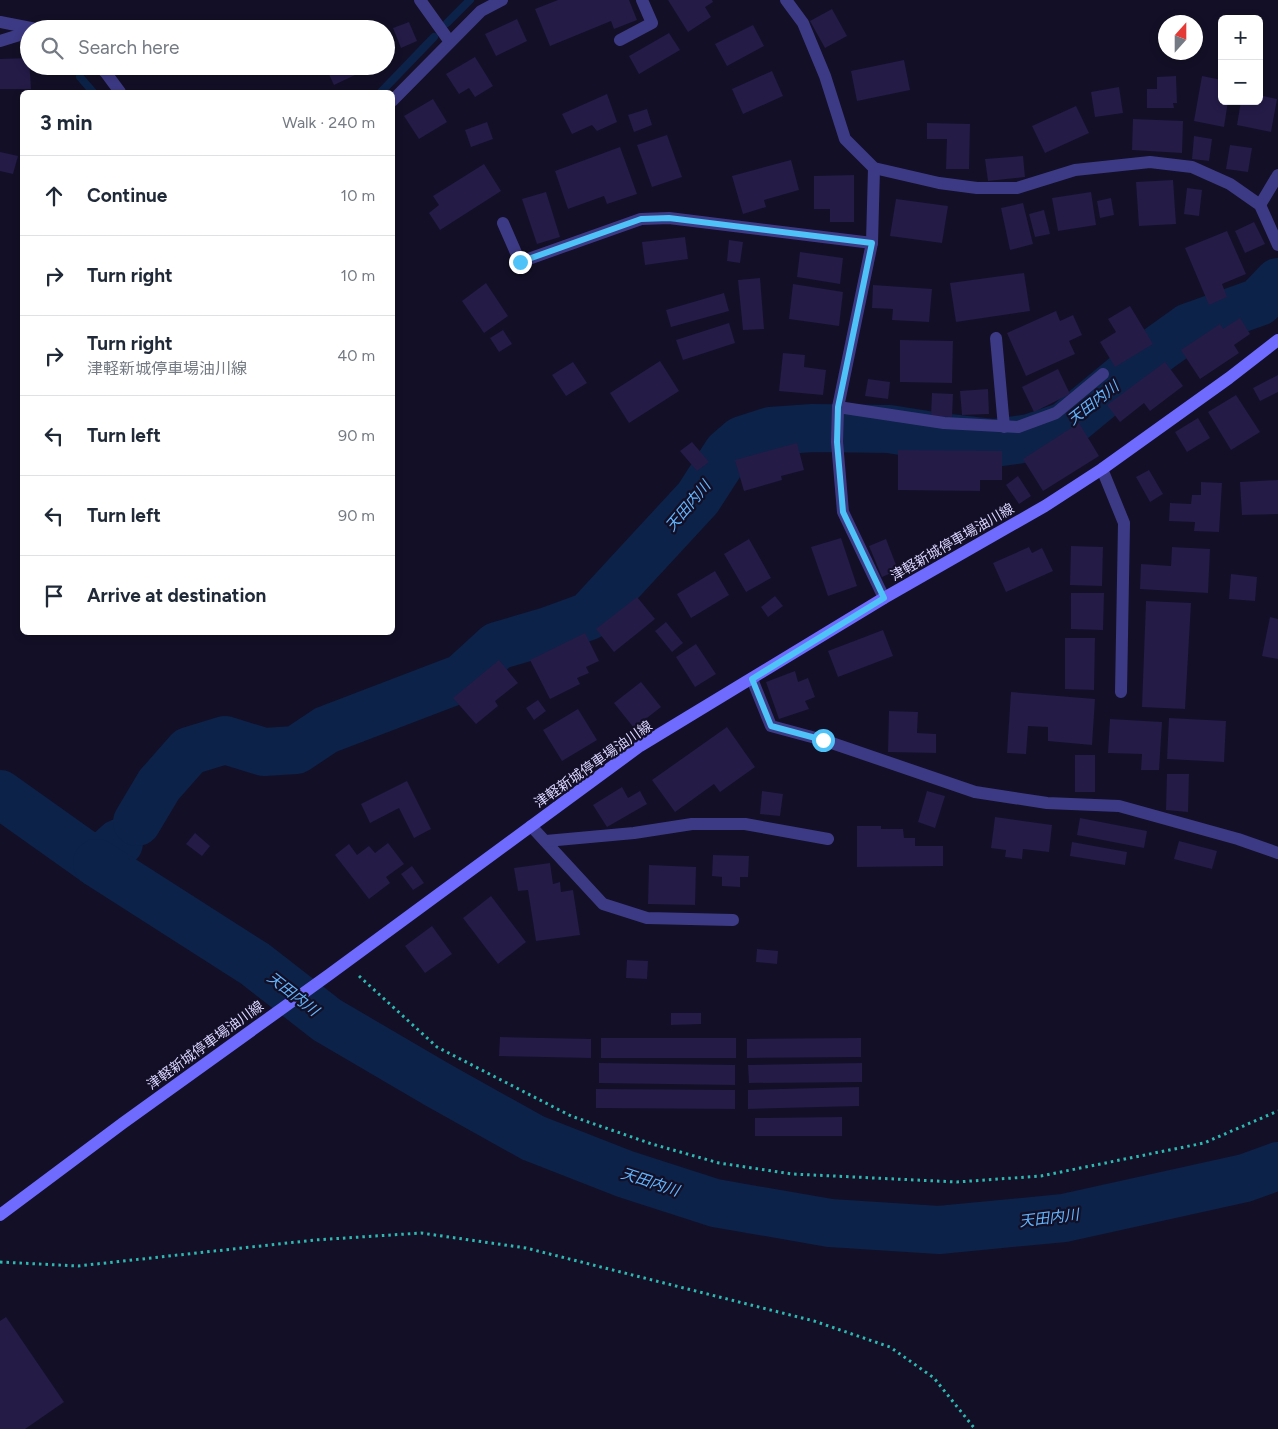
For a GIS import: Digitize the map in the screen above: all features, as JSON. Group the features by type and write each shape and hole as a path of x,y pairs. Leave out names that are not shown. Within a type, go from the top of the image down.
{"main road":[{"name":"津軽新城停車場油川線","path":"0,1215 640,746 884,598 1045,506 1102,470 1278,340"}],"street":[{"path":"420,0 450,42"},
{"path":"395,98 481,11 502,0"},
{"path":"620,40 652,23 642,0"},
{"path":"786,0 803,23 825,76 845,139 874,168 939,183 977,188 1017,188 1075,170 1150,162 1192,167 1230,184 1260,205 1278,245"},
{"path":"0,22 20,26"},
{"path":"0,41 20,35"},
{"path":"107,75 119,90"},
{"path":"874,168 872,243 838,413 837,442 843,512 884,598"},
{"path":"1260,205 1278,175"},
{"path":"503,223 520,262 641,219 669,218 872,243"},
{"path":"996,338 1004,427"},
{"path":"838,413 944,423 1018,427 1056,413 1103,374"},
{"path":"1102,470 1124,523 1121,692"},
{"path":"752,679 771,726 823,740 975,792 1047,803 1119,806 1238,839 1278,853"},
{"path":"546,841 634,833 692,824 745,824 828,839"},
{"path":"531,826 603,904 647,918 733,920"}],"path":[{"path":"345,963 384,1001 437,1047 571,1116 652,1144 719,1163 792,1174 957,1182 1040,1176 1204,1143 1278,1111"},
{"path":"0,1262 78,1266 315,1240 421,1233 526,1248 814,1321 890,1347 934,1378 975,1429"}],"building":[{"path":"558,0 629,0 637,20 614,29 611,21 550,46 535,9"},
{"path":"668,0 712,0 713,2 705,7 711,17 688,32"},
{"path":"832,9 847,36 825,48 810,21"},
{"path":"517,19 527,41 496,56 485,34"},
{"path":"409,22 417,41 401,48 395,33 395,27"},
{"path":"753,25 764,46 727,66 715,44"},
{"path":"669,33 680,50 639,74 629,56"},
{"path":"475,57 493,86 475,97 469,88 459,94 446,74"},
{"path":"20,58 20,75 30,75 31,89 0,89 0,59"},
{"path":"904,60 910,90 857,101 851,71"},
{"path":"772,71 783,96 743,114 732,89"},
{"path":"329,75 355,75 334,85"},
{"path":"1176,76 1177,103 1173,103 1174,108 1147,108 1147,89 1157,89 1157,77"},
{"path":"1202,76 1218,79 1218,105 1227,105 1224,127 1194,121"},
{"path":"1119,87 1123,113 1095,117 1091,92"},
{"path":"607,94 617,122 597,131 592,125 572,134 562,114"},
{"path":"1263,96 1277,99 1271,132 1237,125 1240,105 1263,105"},
{"path":"433,99 447,122 419,139 404,116"},
{"path":"1076,106 1089,133 1045,153 1032,126"},
{"path":"647,109 652,125 634,132 628,115"},
{"path":"1133,119 1183,121 1182,153 1132,150"},
{"path":"487,122 493,139 471,147 465,130"},
{"path":"927,123 970,124 969,169 946,169 947,139 927,139"},
{"path":"667,135 682,177 652,187 637,145"},
{"path":"1194,136 1212,139 1209,161 1192,159"},
{"path":"1230,145 1252,148 1248,172 1226,169"},
{"path":"620,147 637,194 607,204 604,196 568,209 555,171"},
{"path":"0,152 18,156 13,174 0,171"},
{"path":"1023,156 1025,177 988,181 985,159"},
{"path":"791,160 799,190 764,200 766,207 743,214 732,176"},
{"path":"484,164 501,191 440,230 429,213 439,205 433,196"},
{"path":"854,175 854,222 830,222 830,209 814,209 814,176"},
{"path":"1173,180 1176,224 1139,226 1136,182"},
{"path":"1187,188 1202,190 1199,216 1184,214"},
{"path":"546,192 560,237 537,244 522,199"},
{"path":"1091,192 1096,225 1058,231 1052,198"},
{"path":"1111,198 1114,215 1100,218 1097,201"},
{"path":"896,199 948,206 942,243 890,236"},
{"path":"1023,203 1033,244 1010,250 1001,208"},
{"path":"1044,210 1050,234 1035,237 1029,214"},
{"path":"1254,222 1265,244 1245,253 1235,231"},
{"path":"1227,231 1246,274 1222,284 1227,297 1209,305 1185,248"},
{"path":"685,237 688,259 645,265 642,242"},
{"path":"729,240 743,242 740,263 727,261"},
{"path":"800,252 843,258 840,284 797,277"},
{"path":"1024,273 1030,311 956,322 950,283"},
{"path":"760,278 764,329 743,330 738,280"},
{"path":"486,283 508,316 484,333 462,301"},
{"path":"793,284 843,292 839,326 789,319"},
{"path":"873,285 932,289 929,322 892,320 893,309 872,308"},
{"path":"724,293 729,311 671,327 666,310"},
{"path":"1130,306 1153,344 1115,367 1100,342 1116,332 1108,319"},
{"path":"1056,311 1060,321 1073,315 1082,335 1069,341 1075,354 1026,376 1007,333"},
{"path":"1240,318 1250,334 1234,345 1239,353 1200,379 1181,350 1220,324 1223,329"},
{"path":"729,323 735,343 683,360 676,340"},
{"path":"503,330 512,344 499,352 490,338"},
{"path":"900,340 953,341 952,383 900,382"},
{"path":"783,353 805,355 804,367 826,370 823,395 779,391"},
{"path":"660,361 679,391 629,423 610,393"},
{"path":"573,362 587,383 566,396 552,375"},
{"path":"1165,362 1183,386 1150,411 1144,403 1120,422 1107,405"},
{"path":"1058,369 1070,394 1034,412 1022,387"},
{"path":"1278,375 1278,392 1260,401 1253,388"},
{"path":"868,379 890,382 888,399 865,396"},
{"path":"988,389 989,414 962,415 960,391"},
{"path":"932,393 953,394 952,417 931,416"},
{"path":"1236,395 1260,432 1231,450 1208,412"},
{"path":"1198,418 1210,438 1187,452 1175,432"},
{"path":"1079,423 1099,456 1043,491 1023,459"},
{"path":"692,442 709,462 697,471 680,451"},
{"path":"797,443 804,470 781,476 782,480 744,491 735,460"},
{"path":"898,450 1002,451 1002,480 980,480 980,491 898,490"},
{"path":"1149,470 1163,494 1150,502 1136,477"},
{"path":"1018,476 1031,496 1019,504 1006,485"},
{"path":"1278,480 1278,514 1242,515 1240,482"},
{"path":"1201,482 1222,483 1219,532 1194,531 1195,522 1169,521 1170,503 1191,504 1192,495 1201,495"},
{"path":"841,538 857,586 828,596 811,547"},
{"path":"749,539 771,578 746,592 724,554"},
{"path":"886,539 898,570 882,577 869,546"},
{"path":"1071,546 1103,547 1102,586 1070,585"},
{"path":"1029,547 1032,553 1042,548 1053,571 1006,592 993,563"},
{"path":"1172,547 1210,549 1208,593 1140,589 1141,564 1171,566"},
{"path":"715,571 729,595 691,618 677,594"},
{"path":"1231,574 1257,577 1255,601 1229,599"},
{"path":"1071,593 1104,593 1103,630 1071,629"},
{"path":"775,596 783,606 768,617 761,607"},
{"path":"637,597 655,619 614,652 596,629"},
{"path":"1146,601 1191,603 1185,709 1142,707"},
{"path":"1270,617 1278,619 1278,659 1262,656"},
{"path":"666,622 683,643 672,652 655,631"},
{"path":"883,630 893,656 838,677 828,651"},
{"path":"585,633 599,661 586,667 589,673 577,678 580,684 550,699 530,660"},
{"path":"1065,638 1095,638 1094,690 1065,689"},
{"path":"696,644 716,674 695,687 676,657"},
{"path":"499,660 518,683 495,701 498,706 476,724 453,698"},
{"path":"795,671 798,682 808,678 815,697 805,701 809,709 779,719 766,682"},
{"path":"641,682 661,707 634,728 614,703"},
{"path":"1011,692 1095,699 1092,745 1048,741 1048,727 1028,726 1026,754 1007,753"},
{"path":"538,700 546,711 534,720 526,708"},
{"path":"578,709 597,740 562,761 543,730"},
{"path":"889,711 918,712 917,733 936,734 936,753 888,752"},
{"path":"1169,718 1226,721 1224,762 1167,759"},
{"path":"1110,719 1162,722 1159,770 1141,770 1142,754 1108,753"},
{"path":"727,727 755,767 720,792 714,784 675,812 652,780"},
{"path":"1075,755 1095,755 1095,792 1075,792"},
{"path":"1167,774 1189,774 1188,812 1166,810"},
{"path":"407,781 431,829 414,838 399,808 370,823 361,804"},
{"path":"622,787 628,798 640,791 647,804 607,827 593,805"},
{"path":"762,791 783,794 780,816 760,814"},
{"path":"927,791 945,796 935,828 918,822"},
{"path":"995,817 1052,825 1049,852 1023,849 1022,859 1005,857 1006,850 991,848"},
{"path":"1080,818 1147,831 1144,848 1077,835"},
{"path":"857,826 881,826 881,829 903,829 904,838 915,838 915,846 943,846 943,866 857,867"},
{"path":"195,833 210,846 202,856 186,844"},
{"path":"1179,841 1217,851 1212,869 1174,859"},
{"path":"1072,842 1127,852 1125,865 1070,856"},
{"path":"388,843 404,864 386,877 390,883 369,899 335,855 349,844 357,855 369,846 375,853"},
{"path":"713,855 749,856 748,877 740,877 740,887 722,886 722,877 712,876"},
{"path":"550,863 553,884 560,882 561,892 573,890 580,935 536,941 528,890 518,891 514,868"},
{"path":"649,865 696,867 695,905 648,904"},
{"path":"412,866 424,883 413,890 401,874"},
{"path":"491,896 526,942 498,964 463,918"},
{"path":"432,926 452,954 425,973 405,946"},
{"path":"757,949 778,951 777,964 756,962"},
{"path":"627,960 648,961 647,979 626,978"},
{"path":"671,1013 701,1013 701,1024 671,1025"},
{"path":"500,1037 591,1039 591,1058 499,1056"},
{"path":"601,1038 736,1038 736,1058 601,1058"},
{"path":"861,1038 861,1057 747,1058 747,1039"},
{"path":"599,1063 735,1065 735,1085 599,1083"},
{"path":"862,1063 862,1082 749,1083 748,1065"},
{"path":"859,1087 859,1106 748,1109 748,1090"},
{"path":"596,1089 735,1090 735,1109 596,1108"},
{"path":"842,1117 842,1136 755,1136 755,1118"},
{"path":"6,1317 64,1402 25,1429 0,1429 0,1321"}],"waterway":[{"path":"447,23 470,0"},
{"path":"383,90 434,37"},
{"path":"80,77 91,90"},
{"name":"天田内川","path":"137,822 159,785 189,751 225,740 264,752 296,750 326,730 462,678 497,646 548,631 589,616 698,498 727,453 742,440 770,431 813,428 889,429 994,443 1030,438 1065,426 1157,350 1189,327 1259,302 1278,282"},
{"name":"天田内川","path":"0,794 97,863 119,843"},
{"name":"天田内川","path":"97,863 255,964 327,1020 533,1138 625,1174 715,1203 830,1223 939,1230 1064,1218 1245,1178 1278,1166"}],"route":[{"path":"520,262 641,219 669,218 872,243 838,407 837,442 843,512 884,598 752,679 771,726 823,740"}]}
